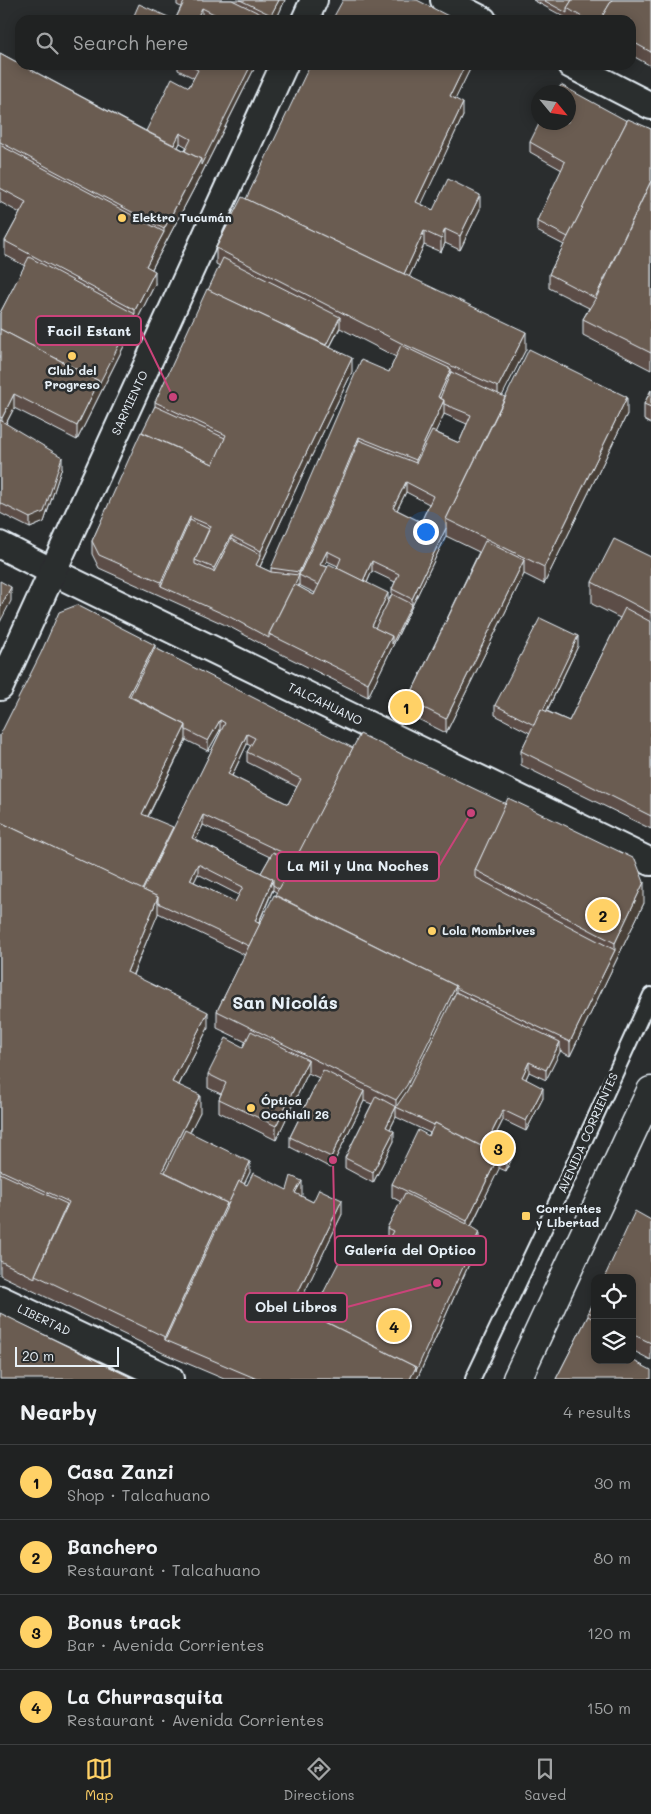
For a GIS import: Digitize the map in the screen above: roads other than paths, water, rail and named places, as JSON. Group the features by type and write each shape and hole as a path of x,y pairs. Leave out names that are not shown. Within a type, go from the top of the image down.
{"street":[{"path":"307,15 314,0"},
{"path":"444,0 473,15"},
{"name":"SARMIENTO","path":"0,687 282,70"},
{"path":"581,70 651,106"},
{"name":"TALCAHUANO","path":"0,545 651,862"},
{"path":"517,1379 651,1091"},
{"name":"LIBERTAD","path":"0,1299 170,1379"}],"lane":[{"name":"AVENIDA CORRIENTES","path":"473,1379 550,1218 651,995"}],"place":[{"name":"Elektro Tucumán","path":"122,218"},
{"name":"Club del Progreso","path":"72,356"},
{"name":"Facil Estant","path":"173,397"},
{"name":"Casa Zanzi","path":"406,707"},
{"name":"La Mil y Una Noches","path":"471,813"},
{"name":"Banchero","path":"603,915"},
{"name":"Lola Mombrives","path":"432,931"},
{"name":"Óptica Occhiali 26","path":"251,1108"},
{"name":"Bonus track","path":"498,1148"},
{"name":"Galería del Optico","path":"333,1160"},
{"name":"Corrientes y Libertad","path":"526,1216"},
{"name":"Obel Libros","path":"437,1283"},
{"name":"La Churrasquita","path":"394,1326"}],"district":[{"name":"San Nicolás","path":"285,1003"}]}
